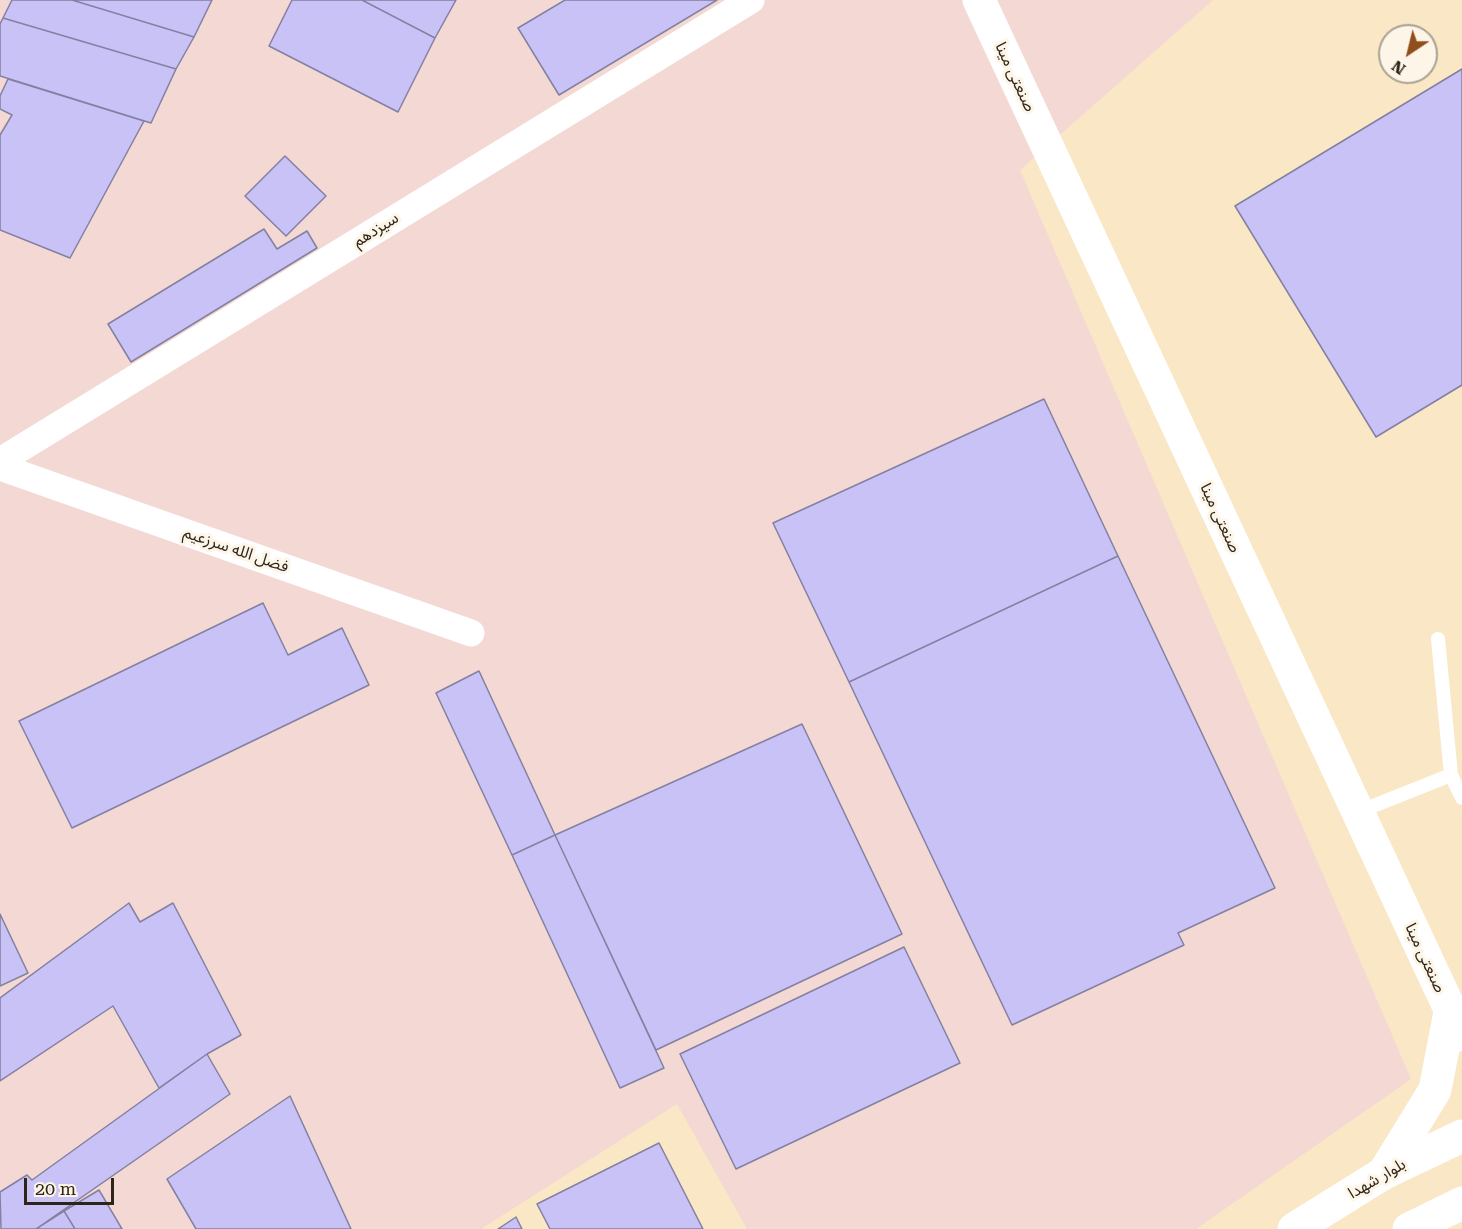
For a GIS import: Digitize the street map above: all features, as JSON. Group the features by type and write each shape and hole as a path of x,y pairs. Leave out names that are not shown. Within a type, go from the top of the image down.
{"street":[{"name":"سیزدهم","path":"0,461 751,0"},
{"name":"صنعتی مینا","path":"979,0 1456,1023"},
{"name":"فضل الله سرزعیم","path":"0,467 471,633"},
{"path":"1384,1173 1435,1090 1456,1023"},
{"name":"بلوار شهدا","path":"1294,1229 1384,1173 1462,1136"},
{"path":"1409,1229 1462,1203"}],"lane":[{"path":"1438,639 1451,775 1462,798"},
{"path":"1357,812 1451,775"}],"shaded area":[{"path":"0,0 1213,0 1020,170 1411,1079 1196,1229 747,1229 677,1104 481,1229 0,1229"}],"building":[{"path":"12,0 72,0 194,37 176,69 3,18"},
{"path":"72,0 212,0 194,37"},
{"path":"292,0 362,0 435,38 398,112 269,46"},
{"path":"362,0 456,0 435,38"},
{"path":"565,0 717,0 559,95 518,28"},
{"path":"3,18 176,69 151,123 0,76 0,24"},
{"path":"1462,69 1462,385 1376,437 1235,206"},
{"path":"8,79 144,121 70,258 0,230 0,135 12,115 0,109 0,96"},
{"path":"285,156 326,196 286,236 245,196"},
{"path":"264,229 277,249 307,231 317,248 131,362 108,324"},
{"path":"1044,399 1118,556 849,682 773,523"},
{"path":"1118,556 1275,888 1178,933 1184,945 1012,1025 849,682"},
{"path":"263,603 288,655 342,628 369,685 72,828 19,721"},
{"path":"479,671 555,835 512,855 436,693"},
{"path":"802,724 902,934 656,1050 555,835"},
{"path":"555,835 664,1068 620,1088 512,855"},
{"path":"129,903 140,922 173,903 241,1035 207,1054 159,1088 113,1006 0,1081 0,998"},
{"path":"0,914 28,973 0,986"},
{"path":"904,947 960,1063 736,1169 680,1054"},
{"path":"207,1054 230,1094 36,1229 1,1229 0,1192 27,1175 32,1180"},
{"path":"290,1096 351,1229 196,1229 167,1179"},
{"path":"659,1143 703,1229 550,1229 537,1204"},
{"path":"99,1190 122,1229 75,1229 64,1211"},
{"path":"64,1211 75,1229 36,1229"},
{"path":"516,1217 522,1229 498,1229"}]}
